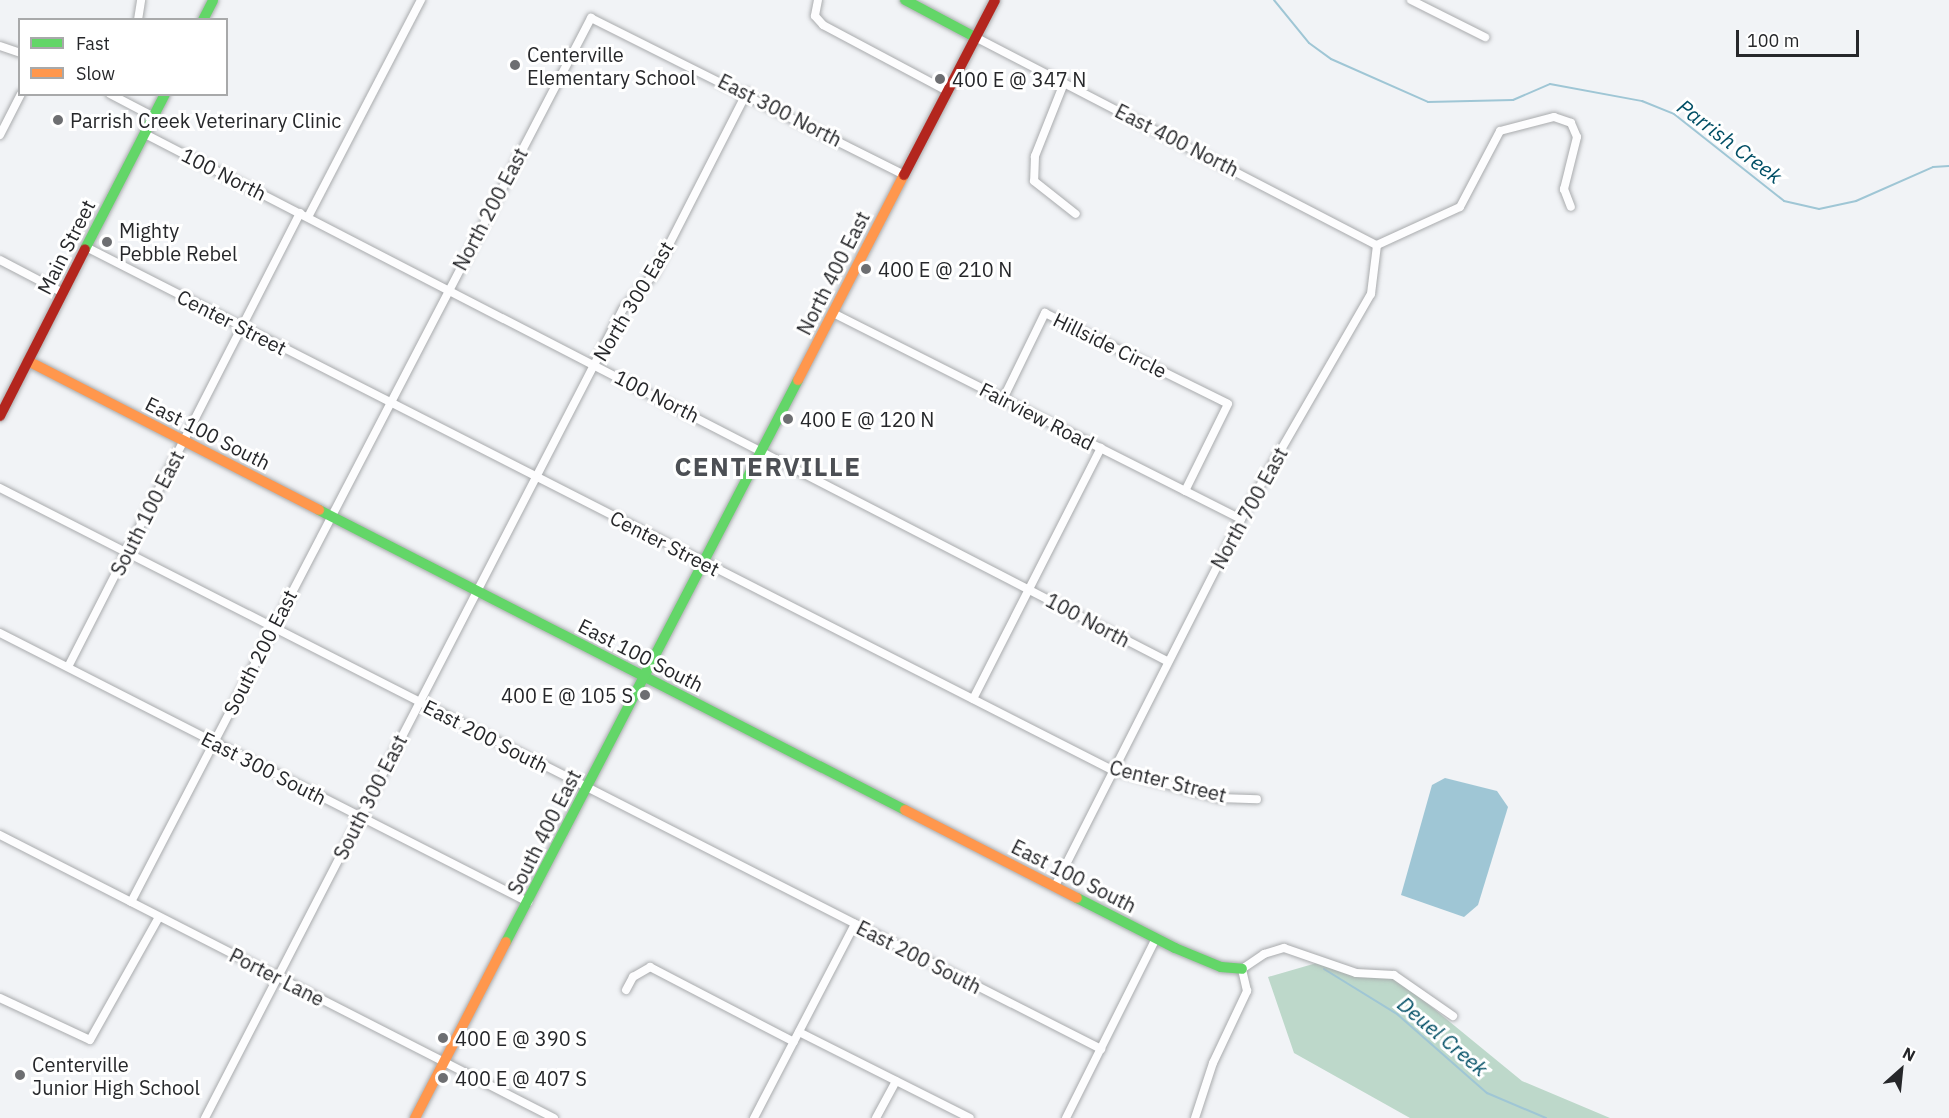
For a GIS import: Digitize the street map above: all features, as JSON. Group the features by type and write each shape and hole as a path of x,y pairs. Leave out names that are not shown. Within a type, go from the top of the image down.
{"street":[{"path":"138,18 141,0"},
{"path":"204,18 213,0"},
{"name":"South 100 East","path":"68,668 184,441 421,0"},
{"path":"818,0 815,16 826,27 947,91"},
{"path":"905,0 975,37"},
{"name":"North 400 East","path":"704,562 995,0"},
{"path":"1411,0 1485,37"},
{"name":"East 300 North","path":"591,18 747,92 903,174"},
{"name":"North 200 East","path":"390,402 447,289 591,18"},
{"name":"East 400 North","path":"975,37 1377,245"},
{"path":"0,46 18,52"},
{"path":"1064,83 1035,156 1034,181 1076,214"},
{"name":"North 300 East","path":"535,476 623,309 654,274 747,92"},
{"path":"0,135 20,96"},
{"path":"114,96 154,117"},
{"name":"Main Street","path":"0,416 164,96"},
{"path":"1377,245 1460,207 1500,131 1554,117 1571,123 1577,137 1564,189 1571,207"},
{"name":"100 North","path":"145,134 595,363 1167,661"},
{"name":"North 700 East","path":"1054,886 1241,519 1371,294 1377,245"},
{"name":"Center Street","path":"86,247 1112,770 1219,798 1257,800"},
{"path":"0,260 63,293"},
{"name":"Fairview Road","path":"832,313 1241,519"},
{"name":"Hillside Circle","path":"1003,399 1046,313 1228,404 1185,491"},
{"name":"East 100 South","path":"28,361 1156,938 1221,967 1242,969"},
{"name":"South 200 East","path":"131,902 390,402"},
{"path":"973,699 1101,448"},
{"name":"South 300 East","path":"204,1118 535,476"},
{"name":"East 200 South","path":"0,488 1101,1049"},
{"name":"South 400 East","path":"415,1118 704,562"},
{"name":"East 300 South","path":"0,633 528,902"},
{"name":"Porter Lane","path":"0,835 554,1118"},
{"path":"0,998 90,1040 159,917"},
{"path":"754,1118 855,924"},
{"path":"1066,1118 1156,938"},
{"path":"1195,1118 1212,1063 1247,991 1242,969 1284,948 1356,973 1404,978 1454,1016"},
{"path":"626,990 633,977 650,968 794,1042"},
{"path":"799,1032 970,1118"},
{"path":"876,1118 896,1081"}],"green space":[{"path":"1320,962 1395,977 1522,1081 1610,1118 1410,1118 1294,1053 1268,977"}],"water":[{"path":"1445,778 1497,791 1508,807 1478,905 1464,917 1401,895 1432,785"}],"waterway":[{"name":"Parrish Creek","path":"1274,0 1309,43 1331,59 1428,102 1513,100 1550,84 1642,101 1674,114 1784,201 1819,209 1856,201 1933,167 1949,166"},
{"name":"Deuel Creek","path":"1324,969 1397,1014 1487,1093 1546,1118"}],"traffic: fast":[{"path":"204,18 213,0"},
{"path":"905,0 975,37"},
{"path":"85,249 164,96"},
{"path":"506,942 798,380"},
{"path":"319,510 905,810"},
{"path":"1077,898 1175,948 1221,967 1242,969"}],"traffic: slow":[{"path":"798,380 904,175"},
{"path":"28,361 319,510"},
{"path":"905,810 1077,898"},
{"path":"415,1118 506,942"}],"traffic: jam":[{"path":"904,175 995,0"},
{"path":"0,416 85,249"}],"place":[{"name":"Centerville Elementary School","path":"515,65"},
{"name":"400 E @ 347 N","path":"940,79"},
{"name":"Parrish Creek Veterinary Clinic","path":"58,120"},
{"name":"Mighty Pebble Rebel","path":"107,242"},
{"name":"400 E @ 210 N","path":"866,269"},
{"name":"400 E @ 120 N","path":"788,419"},
{"name":"400 E @ 105 S","path":"645,695"},
{"name":"400 E @ 390 S","path":"443,1038"},
{"name":"Centerville Junior High School","path":"20,1075"},
{"name":"400 E @ 407 S","path":"443,1078"}],"district":[{"name":"CENTERVILLE","path":"768,467"}]}
